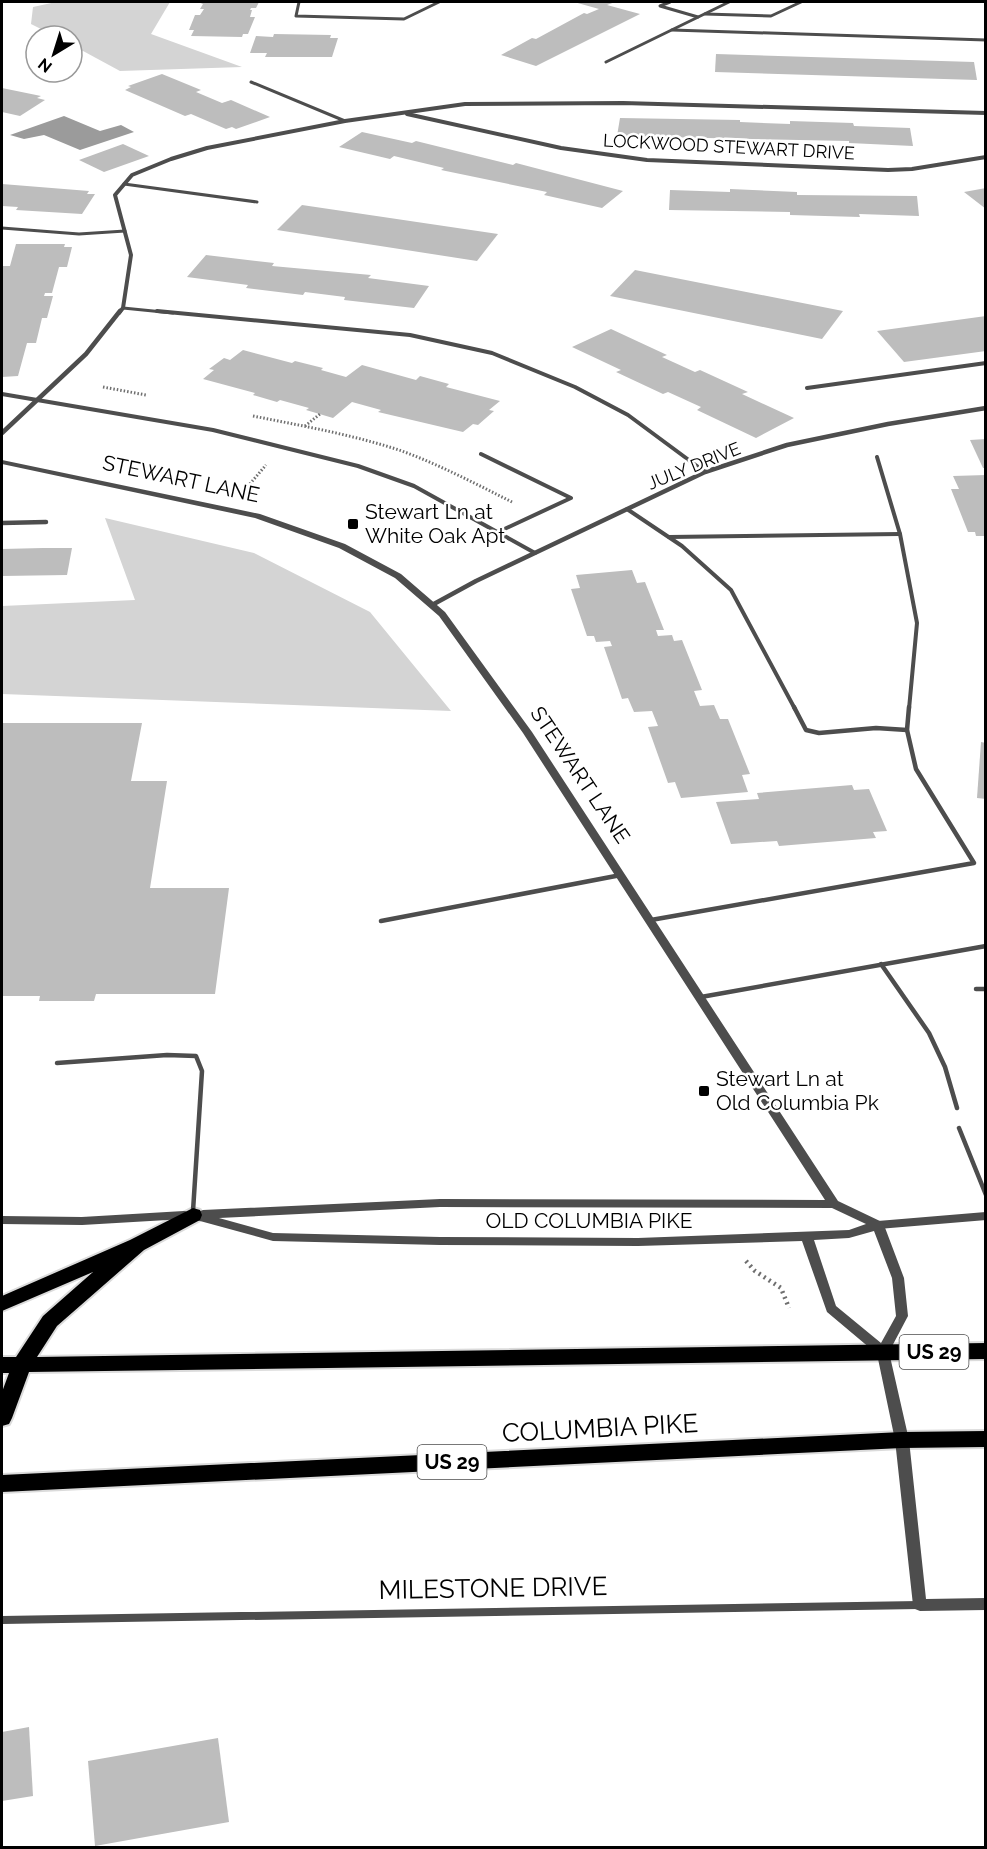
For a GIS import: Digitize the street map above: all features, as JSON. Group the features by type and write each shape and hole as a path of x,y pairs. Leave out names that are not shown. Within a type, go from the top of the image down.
{"highway":[{"path":"2,1304 137,1245 193,1215"},
{"path":"2,1418 22,1364 50,1321 137,1245"},
{"name":"US 29","path":"2,1365 986,1351"},
{"name":"COLUMBIA PIKE","path":"2,1484 902,1440 986,1439"}],"street":[{"name":"LOCKWOOD STEWART DRIVE","path":"124,184 132,175 171,159 207,148 345,121 465,104 623,103 986,114"},
{"name":"LOCKWOOD STEWART DRIVE","path":"401,113 561,148 647,160 888,170 912,169 986,157"},
{"path":"2,433 86,354 123,308 131,255 115,195 124,184"},
{"name":"JULY DRIVE","path":"432,605 705,472 787,445 888,424 986,408"},
{"name":"STEWART LANE","path":"2,462 257,516 342,546 398,576 432,605 442,614 527,732 834,1204"},
{"path":"2,523 46,522"},
{"name":"OLD COLUMBIA PIKE","path":"2,1220 82,1221 440,1203 834,1204"},
{"path":"834,1204 878,1225 898,1278 902,1316 882,1352"},
{"name":"OLD COLUMBIA PIKE","path":"193,1215 273,1237 638,1242 849,1234 878,1225 986,1216"},
{"path":"807,1236 831,1309 882,1352 902,1440 920,1605"},
{"name":"MILESTONE DRIVE","path":"2,1620 986,1604"}],"lane":[{"path":"299,2 296,16 404,19 439,2"},
{"path":"670,2 660,6 698,17"},
{"path":"606,62 729,2"},
{"path":"704,14 771,16 801,2"},
{"path":"672,30 986,40"},
{"path":"251,82 345,121"},
{"path":"124,184 256,202"},
{"path":"2,228 79,234 125,231"},
{"path":"123,308 410,335 492,353 575,387 628,415 705,472"},
{"path":"807,388 986,363"},
{"path":"2,394 213,430 358,466 414,486 535,553"},
{"path":"481,454 571,498 498,532"},
{"path":"651,920 974,863 916,769 907,730 917,623 900,534 877,457"},
{"path":"627,509 669,537 719,577 731,590 806,730 819,733 876,728 907,730"},
{"path":"669,537 900,534"},
{"path":"381,921 621,875"},
{"path":"701,997 986,946"},
{"path":"881,964 929,1033 945,1067 957,1108"},
{"path":"976,989 986,989"},
{"path":"57,1063 167,1055 196,1056 202,1071 193,1215"},
{"path":"959,1128 986,1195"}],"path":[{"path":"297,433 320,414"},
{"path":"240,495 266,465"},
{"path":"745,1258 751,1267 781,1288 789,1308"}],"shaded area":[{"path":"56,2 170,2 151,34 242,67 120,71 84,52 84,24 31,24 33,7"},
{"path":"64,116 100,131 121,125 134,132 80,150 44,135 24,139 10,135"},
{"path":"105,518 254,553 370,612 451,711 2,694 2,606 135,600"}],"building":[{"path":"198,2 259,2 256,8 250,10 252,10 250,17 255,17 248,34 243,34 242,37 191,36 194,30 189,30 195,15 200,15 204,9 200,9 203,4"},
{"path":"574,2 615,2 607,5 640,14 536,66 501,55 584,13 599,9"},
{"path":"274,34 331,35 330,38 338,38 332,57 265,57 267,53 250,53 256,36 273,37"},
{"path":"716,54 974,62 977,80 715,72"},
{"path":"162,74 201,90 196,92 222,103 231,100 270,117 236,129 232,127 226,129 191,114 185,116 125,90 131,87 128,86"},
{"path":"2,88 41,96 37,98 45,100 20,116 2,112"},
{"path":"620,118 740,120 740,122 790,124 790,121 853,123 854,126 910,128 913,146 849,143 849,141 617,136"},
{"path":"362,132 412,143 416,141 513,165 516,163 623,191 602,208 544,195 547,192 441,170 444,168 394,156 390,159 339,147"},
{"path":"123,144 149,156 104,172 79,160"},
{"path":"2,184 89,191 87,194 95,194 82,214 16,210 18,207 2,206"},
{"path":"986,188 986,209 964,192"},
{"path":"730,189 797,192 797,195 917,196 919,216 859,214 860,217 790,215 790,212 669,210 670,190 730,192"},
{"path":"302,205 498,234 477,261 277,230"},
{"path":"16,244 65,244 64,247 72,247 67,267 59,267 52,293 45,293 44,296 53,296 47,318 42,318 36,343 27,343 18,376 2,377 2,266 10,266"},
{"path":"206,255 274,263 272,266 371,275 368,278 429,286 414,308 344,300 345,297 305,292 303,295 246,288 248,285 187,277"},
{"path":"635,270 843,311 822,339 610,296"},
{"path":"986,316 986,351 904,362 877,331"},
{"path":"611,329 667,355 662,357 695,372 700,370 748,392 742,394 794,418 756,438 697,410 701,407 668,392 663,394 616,372 621,370 572,347"},
{"path":"243,350 292,363 295,361 323,368 321,370 346,377 362,365 416,380 420,376 449,384 446,387 500,401 489,410 494,411 478,425 473,424 463,432 378,412 381,410 352,402 333,418 306,410 309,408 280,400 277,402 253,395 255,393 203,379 214,370 209,369 224,358 230,360"},
{"path":"986,439 986,468 983,468 970,440"},
{"path":"986,475 986,536 976,536 975,532 968,532 951,489 959,489 953,476"},
{"path":"72,548 67,575 2,576 2,549"},
{"path":"632,570 637,583 645,582 664,630 656,630 658,636 672,635 674,641 682,640 702,690 694,691 700,706 714,705 720,719 728,719 750,774 742,775 748,792 681,798 675,782 668,783 648,727 658,726 652,711 634,712 628,698 622,699 604,647 612,646 610,641 596,642 594,636 587,636 571,589 580,588 576,575"},
{"path":"2,723 142,723 131,781 167,781 150,888 229,888 215,994 96,994 94,1001 39,1001 40,996 2,996"},
{"path":"981,742 986,743 986,799 977,798"},
{"path":"852,785 854,790 869,789 887,831 873,832 876,838 779,846 777,841 731,844 716,802 759,799 757,793"},
{"path":"29,1727 33,1796 2,1801 2,1732"},
{"path":"218,1738 229,1822 95,1846 88,1761"}],"place":[{"name":"Stewart Ln at White Oak Apt","path":"353,524"},
{"name":"Stewart Ln at Old Columbia Pk","path":"704,1091"}]}
